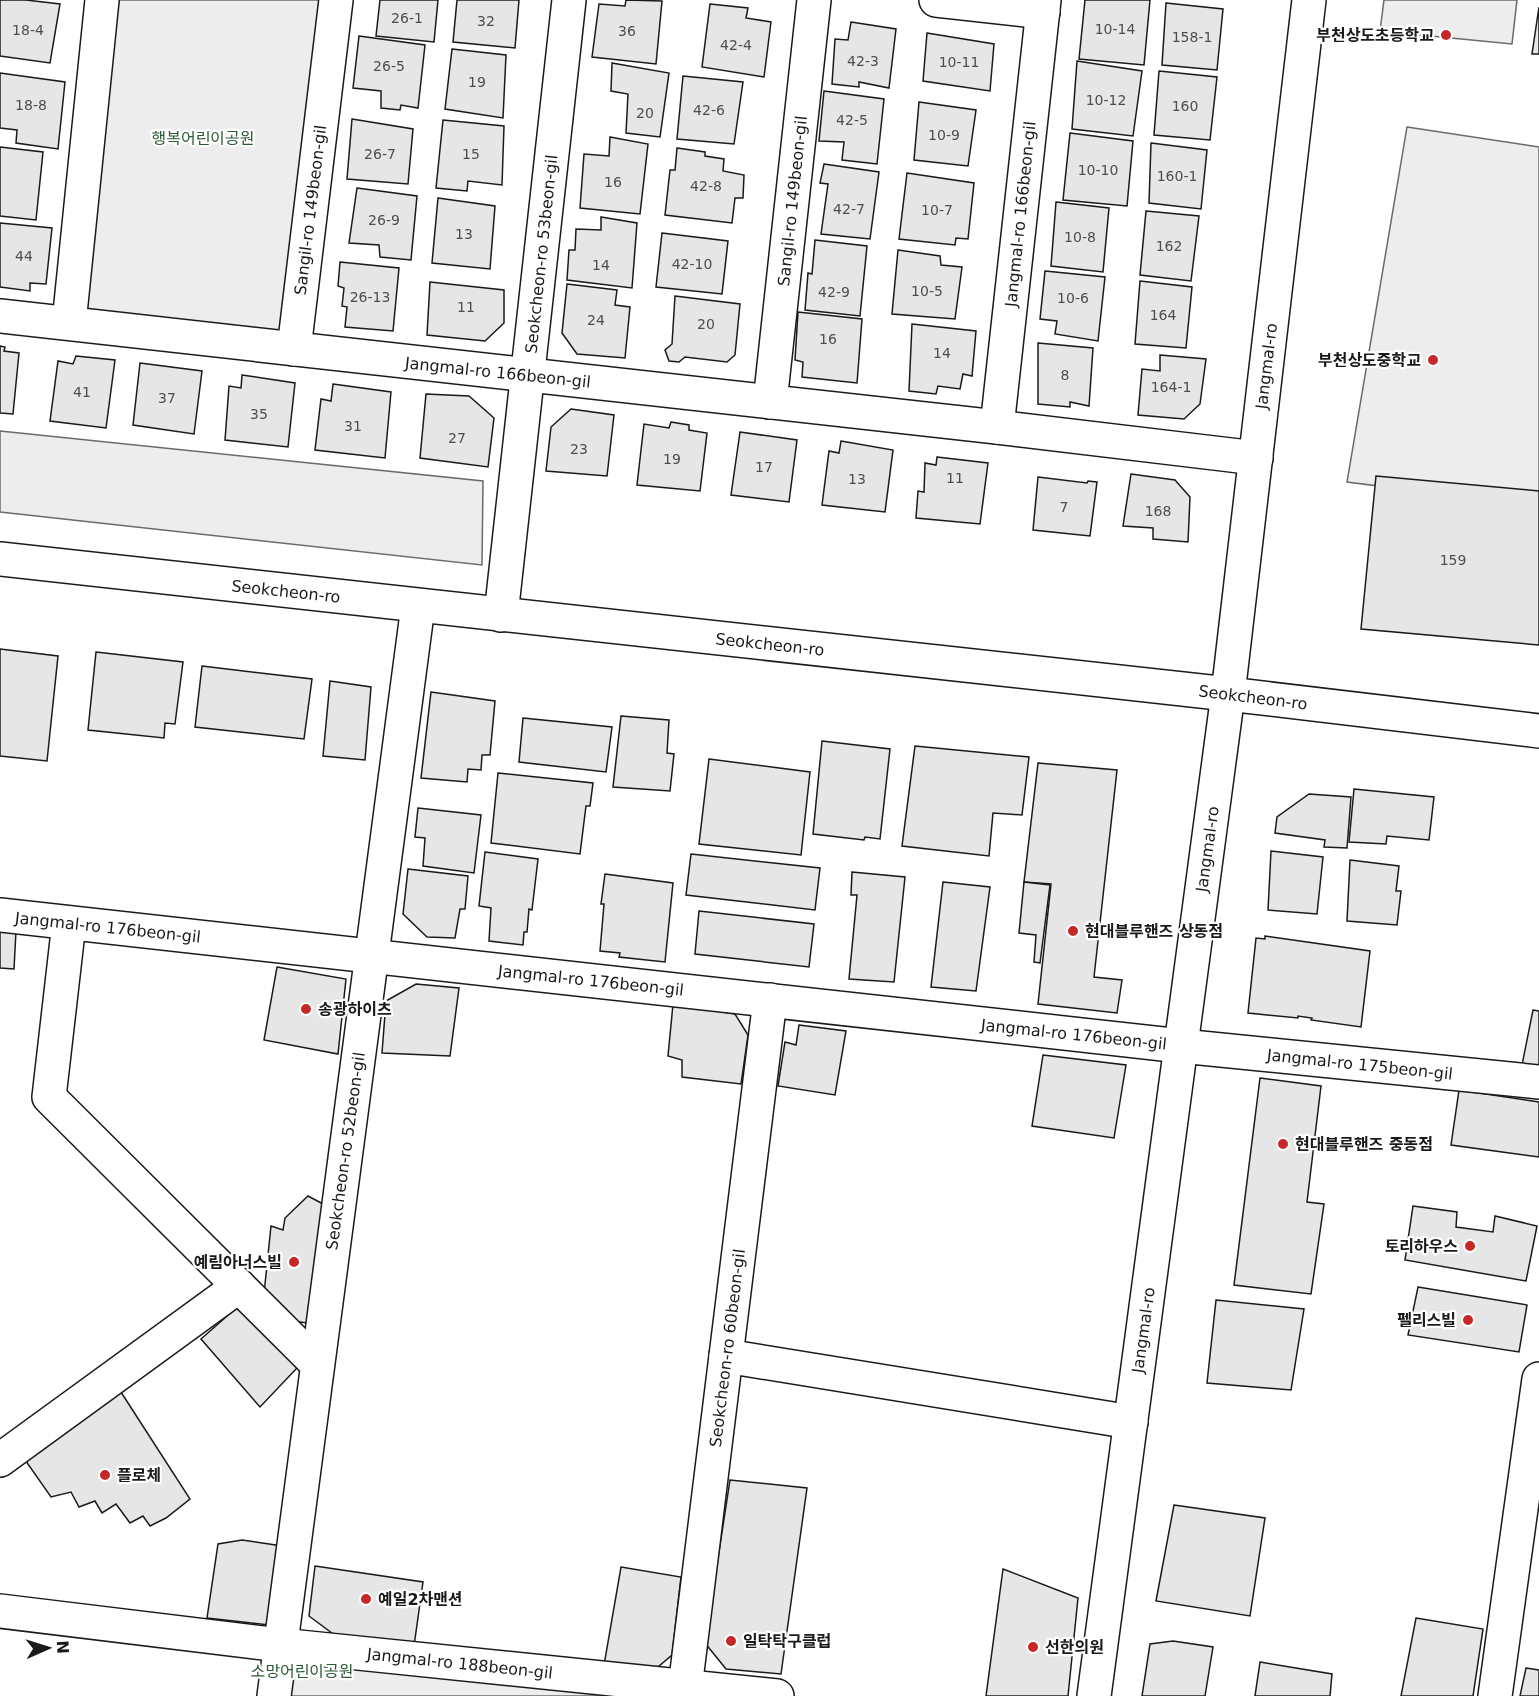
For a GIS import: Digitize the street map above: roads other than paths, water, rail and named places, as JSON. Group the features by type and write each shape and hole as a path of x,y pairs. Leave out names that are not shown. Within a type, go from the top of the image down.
{"street":[{"path":"69,323 102,0"},
{"name":"Sangil-ro 149beon-gil","path":"294,349 336,0"},
{"name":"Seokcheon-ro 53beon-gil","path":"501,615 569,0"},
{"name":"Sangil-ro 149beon-gil","path":"770,402 814,0"},
{"path":"936,0 1043,6"},
{"name":"Jangmal-ro","path":"1094,1696 1228,694 1309,0"},
{"name":"Jangmal-ro 166beon-gil","path":"997,427 1043,6"},
{"name":"Jangmal-ro 166beon-gil","path":"0,316 1256,458"},
{"name":"Seokcheon-ro","path":"0,560 1539,730"},
{"name":"Seokcheon-ro 52beon-gil","path":"274,1696 418,606"},
{"name":"Jangmal-ro 176beon-gil","path":"0,915 1181,1046"},
{"path":"69,923 49,1097 317,1364"},
{"name":"Seokcheon-ro 60beon-gil","path":"684,1691 770,999"},
{"name":"Jangmal-ro 175beon-gil","path":"1181,1046 1539,1082"},
{"path":"0,1460 239,1286"},
{"path":"726,1356 1131,1422"},
{"path":"1494,1696 1539,1379"},
{"name":"Jangmal-ro 188beon-gil","path":"0,1611 684,1691 777,1696"}],"place":[{"name":"부천상도초등학교","path":"1446,35"},
{"name":"부천상도중학교","path":"1433,360"},
{"name":"현대블루핸즈 상동점","path":"1073,931"},
{"name":"송광하이츠","path":"306,1009"},
{"name":"현대블루핸즈 중동점","path":"1283,1144"},
{"name":"토리하우스","path":"1470,1246"},
{"name":"예림아너스빌","path":"294,1262"},
{"name":"펠리스빌","path":"1468,1320"},
{"name":"플로체","path":"105,1475"},
{"name":"예일2차맨션","path":"366,1599"},
{"name":"일탁탁구클럽","path":"731,1641"},
{"name":"선한의원","path":"1033,1647"}],"park label":[{"name":"행복어린이공원","path":"203,138"},
{"name":"소망어린이공원","path":"302,1671"}]}
